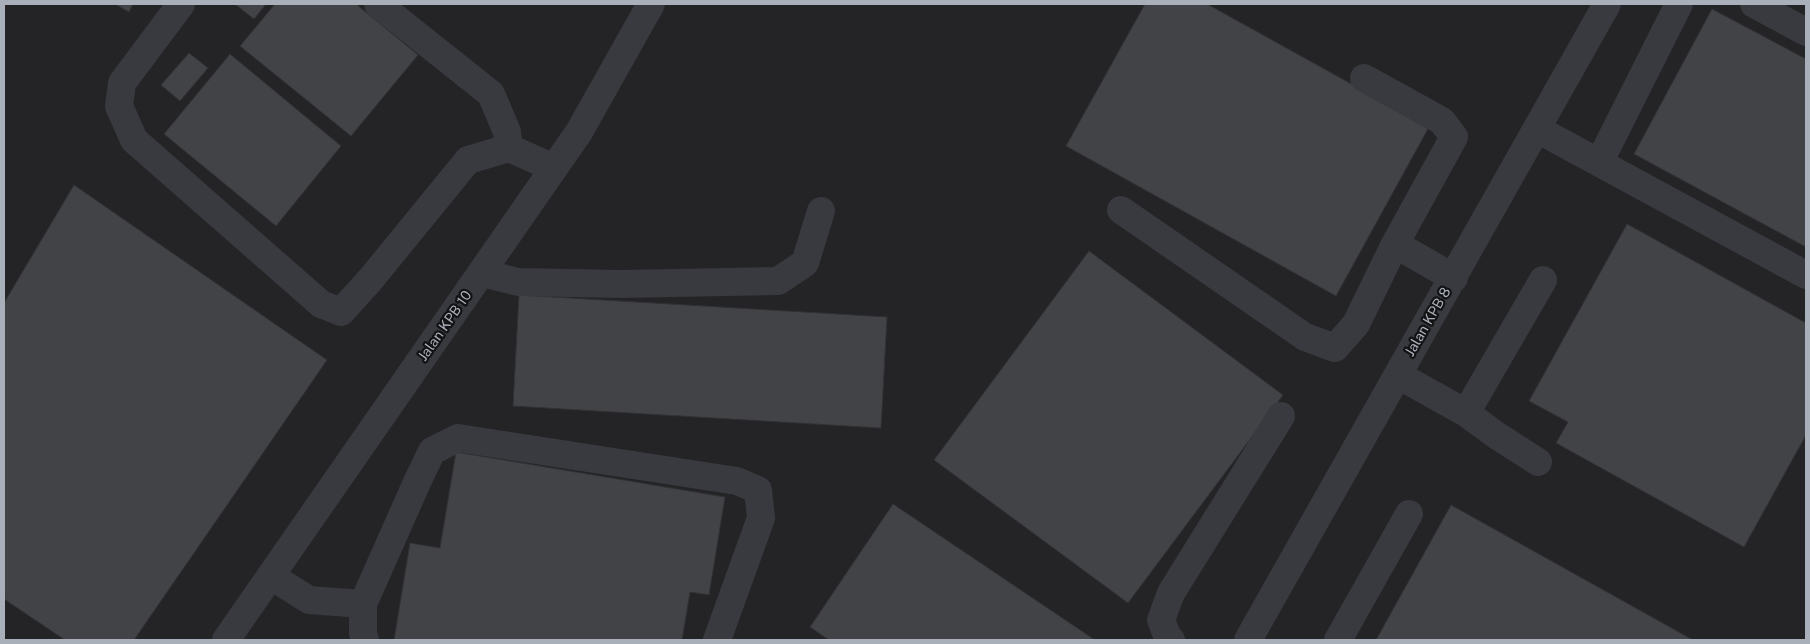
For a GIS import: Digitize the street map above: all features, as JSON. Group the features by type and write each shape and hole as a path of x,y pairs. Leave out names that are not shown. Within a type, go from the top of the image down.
{"street":[{"path":"182,4 122,83 119,106 134,140 321,304 341,312 370,280 468,160 509,148 554,168"},
{"path":"378,4 491,94 507,132 509,148"},
{"name":"Jalan KPB 10","path":"226,640 554,168 578,132 651,4"},
{"name":"Jalan KPB 8","path":"1248,640 1607,4"},
{"path":"1600,161 1679,4"},
{"path":"1754,4 1806,32"},
{"path":"1121,210 1305,337 1335,348 1356,324 1395,244 1454,136 1442,121 1364,78"},
{"path":"1538,129 1600,161 1806,275"},
{"path":"482,273 518,282 621,284 778,281 805,263 821,211"},
{"path":"1395,244 1454,278"},
{"path":"1466,413 1543,280"},
{"path":"1398,375 1466,413 1538,462"},
{"path":"1171,640 1168,638 1162,620 1171,593 1281,416"},
{"path":"365,640 363,634 363,604 418,480 432,451 458,438 737,481 758,490 761,518 717,640"},
{"path":"1338,640 1410,514"},
{"path":"271,576 309,600 363,604"}],"shaded area":[{"path":"4,4 1806,4 1806,640 4,640"}],"building":[{"path":"115,4 133,4 129,12"},
{"path":"235,4 266,4 254,19"},
{"path":"275,4 356,4 418,55 351,136 240,46"},
{"path":"1145,4 1207,4 1429,127 1336,296 1066,146"},
{"path":"1712,9 1806,59 1806,247 1634,154"},
{"path":"189,53 208,68 180,101 161,85"},
{"path":"230,54 341,146 276,226 164,134"},
{"path":"74,185 327,360 134,640 65,640 4,599 4,303"},
{"path":"1627,224 1806,323 1806,435 1744,547 1556,443 1568,422 1529,401"},
{"path":"1089,251 1283,395 1128,603 934,460"},
{"path":"519,295 887,317 881,428 513,406"},
{"path":"456,452 725,497 709,595 690,592 682,640 394,640 410,543 440,548"},
{"path":"893,504 1095,640 829,640 810,627"},
{"path":"1451,505 1693,640 1376,640"}]}
